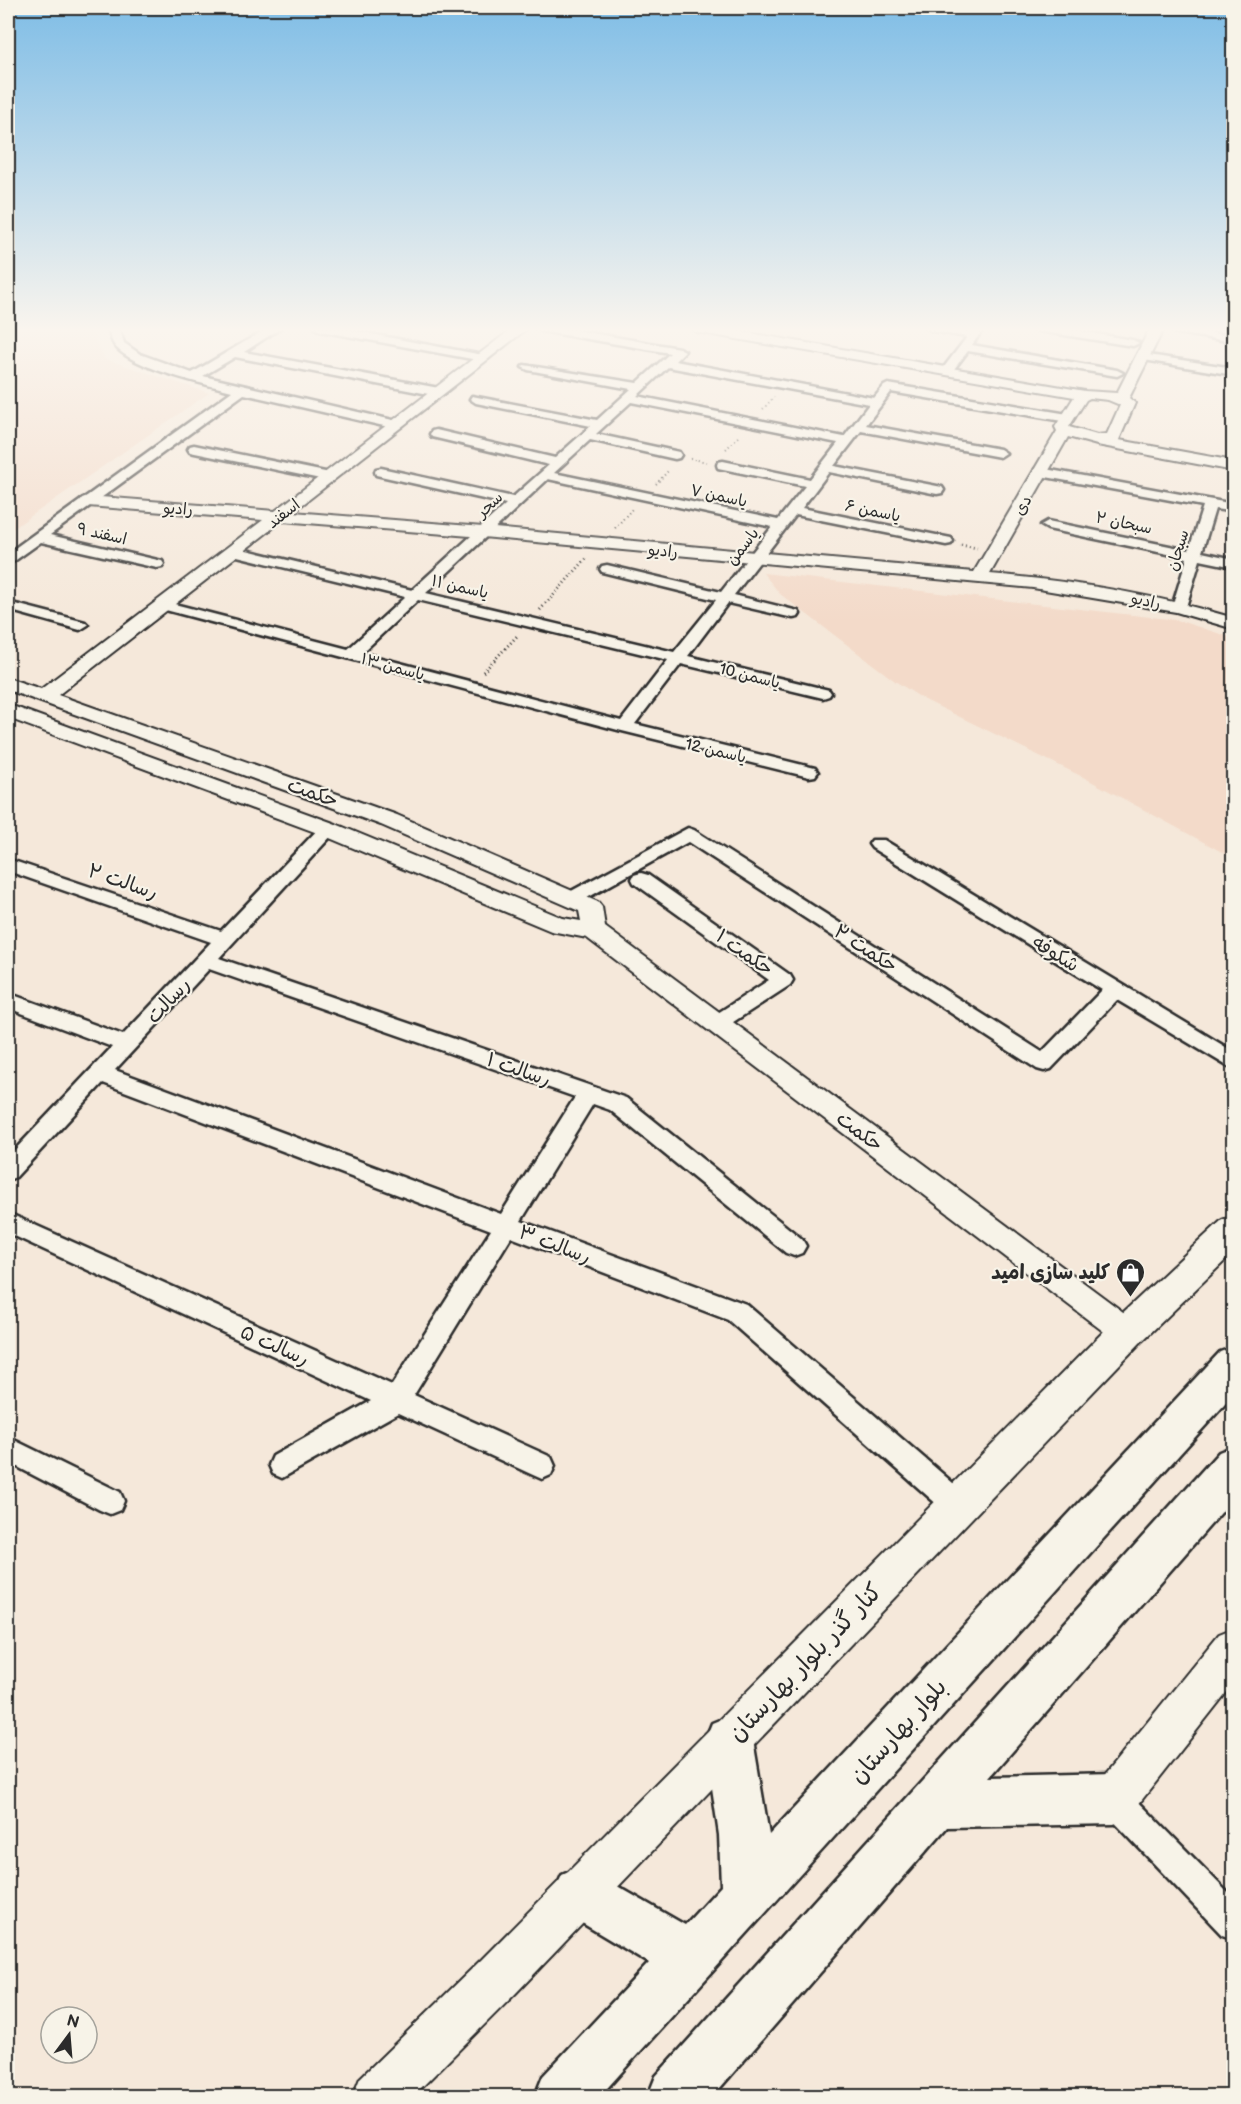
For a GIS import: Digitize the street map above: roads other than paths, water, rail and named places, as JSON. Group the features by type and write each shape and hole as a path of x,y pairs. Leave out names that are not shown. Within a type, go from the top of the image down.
{"main road":[{"name":"کنار گذر بلوار بهارستان","path":"378,2097 1127,1332 1233,1230"},
{"name":"بلوار بهارستان","path":"563,2097 1233,1365"},
{"path":"676,2097 1233,1466"},
{"path":"934,1803 1114,1799 1233,1649"},
{"path":"729,1740 744,1835 747,1895"},
{"path":"580,1893 691,1958"}],"street":[{"path":"8,559 192,426"},
{"name":"اسفند","path":"43,697 395,426"},
{"name":"سحر","path":"351,654 598,426"},
{"path":"771,426 846,441"},
{"name":"دی","path":"979,578 1065,426"},
{"path":"1069,426 1098,440 1233,466"},
{"path":"1098,440 1113,438 1118,426"},
{"path":"858,427 1000,453"},
{"name":"یاسمن","path":"624,727 858,427"},
{"path":"436,434 558,463"},
{"path":"587,436 678,456"},
{"path":"194,449 330,477"},
{"path":"723,465 813,484"},
{"path":"826,468 937,490"},
{"path":"381,472 516,502"},
{"path":"1040,472 1233,508"},
{"name":"یاسمن ۷","path":"545,475 781,525"},
{"name":"رادیو","path":"88,501 483,532 1083,589 1179,607 1233,624"},
{"name":"سبحان","path":"1179,607 1210,504"},
{"name":"یاسمن ۶","path":"793,510 946,542"},
{"name":"سبحان ۲","path":"1048,525 1233,563"},
{"name":"اسفند ۹","path":"39,537 157,564"},
{"name":"یاسمن ۱۱","path":"234,550 678,657"},
{"path":"607,569 793,614"},
{"name":"یاسمن ۱۳","path":"163,605 624,727"},
{"path":"8,606 80,625"},
{"name":"یاسمن 10","path":"678,657 822,693"},
{"name":"حکمت","path":"8,684 140,729 389,820 590,907 594,931"},
{"name":"حکمت","path":"10,716 328,829 560,925 594,931 1127,1332"},
{"name":"یاسمن 12","path":"624,727 809,772"},
{"name":"رسالت","path":"8,1171 328,829"},
{"name":"حکمت ۲","path":"571,899 688,834 1044,1063 1115,989"},
{"name":"شکوفه","path":"878,844 1233,1062"},
{"name":"رسالت ۲","path":"8,865 225,939"},
{"name":"حکمت ۱","path":"641,879 783,980 717,1023"},
{"name":"رسالت ۱","path":"205,960 618,1104 794,1246"},
{"path":"8,1000 126,1044"},
{"name":"رسالت ۳","path":"99,1073 736,1312 958,1505"},
{"path":"282,1465 397,1400 590,1094"},
{"name":"رسالت ۵","path":"8,1223 542,1466"},
{"path":"8,1449 110,1501"},
{"path":"1114,1799 1233,1923"}],"place":[{"name":"کلید سازی امید","path":"1131,1298"}]}
